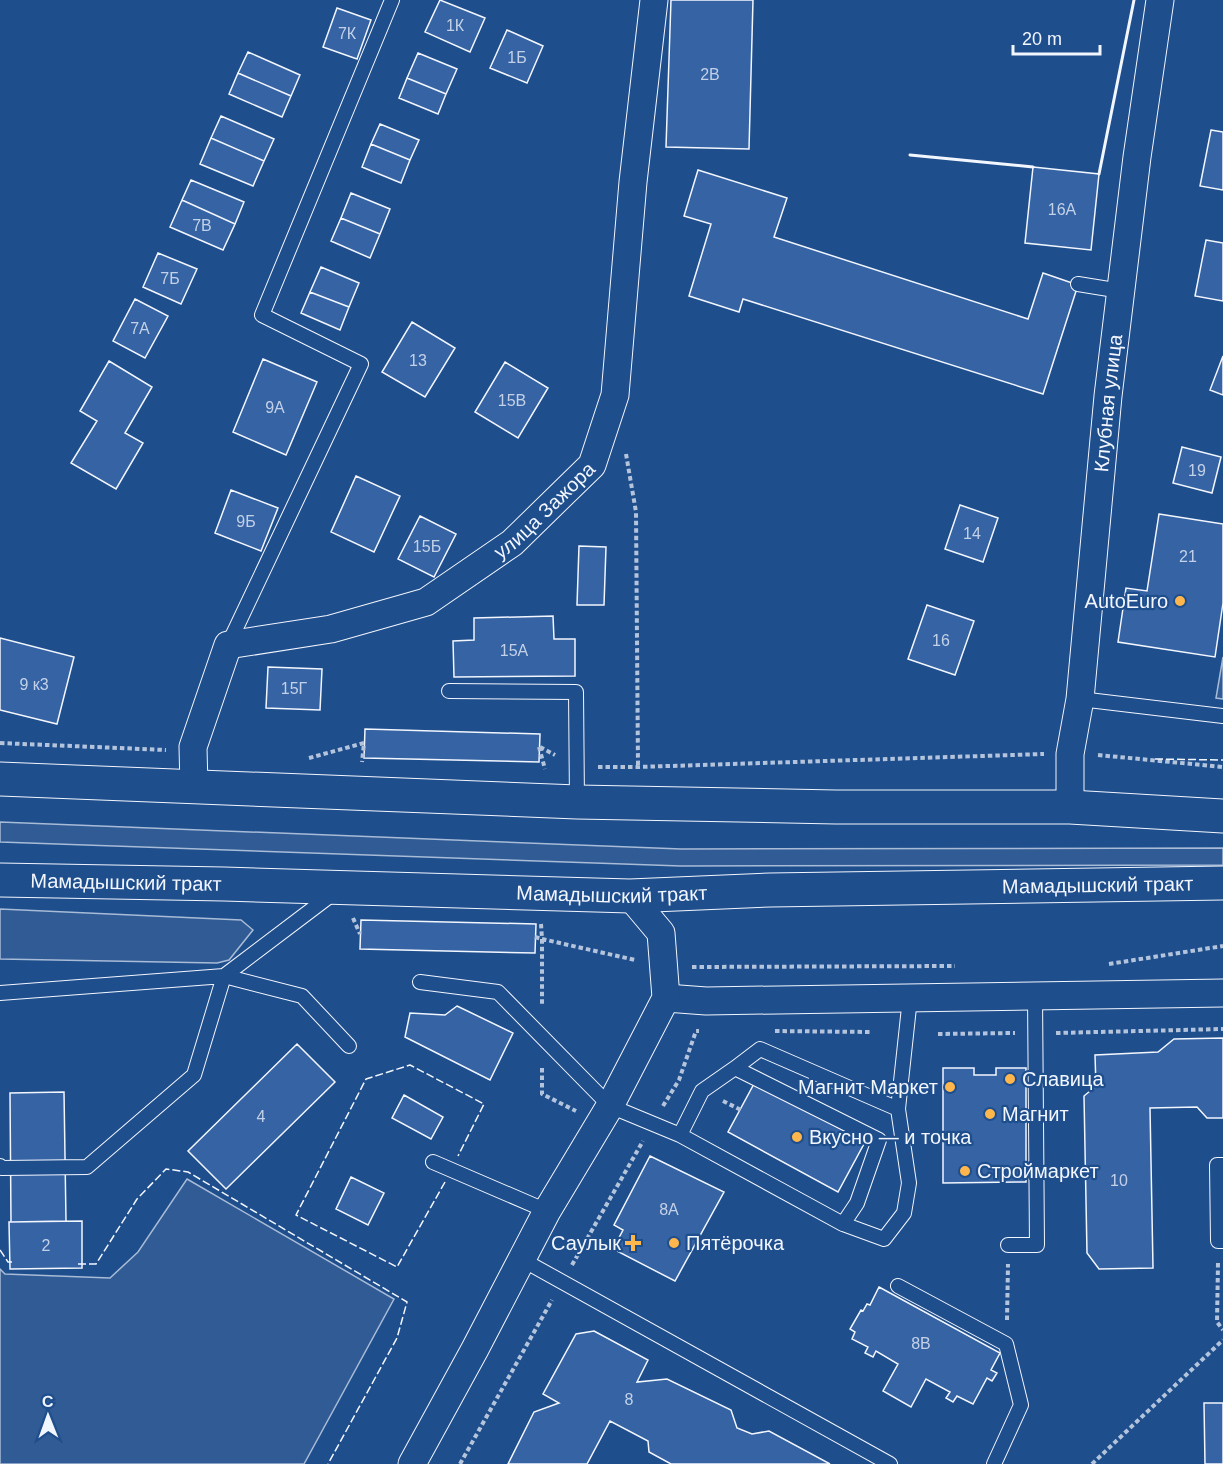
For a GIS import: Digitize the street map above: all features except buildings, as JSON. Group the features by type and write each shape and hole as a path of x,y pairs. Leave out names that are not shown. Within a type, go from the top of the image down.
{"main road":[{"path":"0,779 577,802 836,807 1070,807 1223,816"},
{"name":"Мамадышский тракт","path":"0,880 224,884 346,901 630,896 770,890 1223,883"}],"street":[{"name":"улица Зажора","path":"228,645 331,629 426,602 512,543 592,465 615,395 633,182 654,0"},
{"name":"Клубная улица","path":"1070,807 1070,754 1080,699 1108,396 1137,157 1160,0"},
{"path":"194,787 193,747 228,645"},
{"path":"412,1464 475,1349 521,1258 610,1106 666,998 661,933 630,896"},
{"path":"666,998 706,1001 1223,993"}],"lane":[{"path":"228,645 361,364 262,315 392,0"},
{"path":"1078,284 1121,291"},
{"path":"449,691 576,692 577,802"},
{"path":"1080,699 1223,716"},
{"path":"0,1166 2,1168 87,1167 194,1075 224,976 346,901"},
{"path":"0,993 224,976 302,996 349,1046"},
{"path":"420,982 498,992 610,1106 680,1135 843,1224 884,1239 904,1213 909,1183 897,1109 910,998"},
{"path":"1008,1245 1037,1245 1035,996"},
{"path":"680,1135 702,1091 760,1049 897,1109"},
{"path":"735,1068 879,1140 857,1203 843,1224"},
{"path":"433,1162 547,1211"},
{"path":"1220,1241 1217,1165 1223,1165"},
{"path":"521,1258 562,1283 890,1464"},
{"path":"898,1286 1006,1344 1021,1405 993,1464"}],"path":[{"path":"626,453 636,512 638,767"},
{"path":"0,743 166,750 193,747"},
{"path":"304,759 364,743 362,762 373,763"},
{"path":"534,769 545,769 540,747 578,766 638,767 1053,754"},
{"path":"1087,754 1223,767"},
{"path":"346,901 363,914"},
{"path":"540,918 542,939 665,967 962,966"},
{"path":"1100,966 1223,946"},
{"path":"938,1034 1223,1029"},
{"path":"460,1464 679,1080 696,1031 707,1031"},
{"path":"765,1031 870,1032"},
{"path":"1220,1241 1217,1322 1223,1330"},
{"path":"1006,1344 1008,1245"},
{"path":"1092,1464 1223,1340"}],"shaded area":[{"path":"1223,657 1223,699 1216,698"},
{"path":"0,822 681,849 1223,848 1223,865 681,866 0,842"},
{"path":"0,909 241,920 253,930 229,960 217,963 0,959"},
{"path":"187,1179 394,1299 304,1464 0,1464 0,1269 5,1274 110,1278 138,1252"}],"fence":[{"path":"1155,759 1223,760"},
{"path":"445,1182 397,1267 296,1215 366,1079 410,1065 484,1104 458,1156"},
{"path":"78,1264 96,1264 137,1199 166,1169 188,1172 407,1302 397,1338 328,1464"},
{"path":"0,1250 8,1262 12,1262"}],"wall":[{"path":"1099,174 1134,0"},
{"path":"910,155 1033,167"}],"place":[{"name":"AutoEuro","path":"1180,601"},
{"name":"Славица","path":"1010,1079"},
{"name":"Магнит Маркет","path":"950,1087"},
{"name":"Магнит","path":"990,1114"},
{"name":"Вкусно — и точка","path":"797,1137"},
{"name":"Строймаркет","path":"965,1171"},
{"name":"Саулык","path":"633,1243"},
{"name":"Пятёрочка","path":"674,1243"}]}
